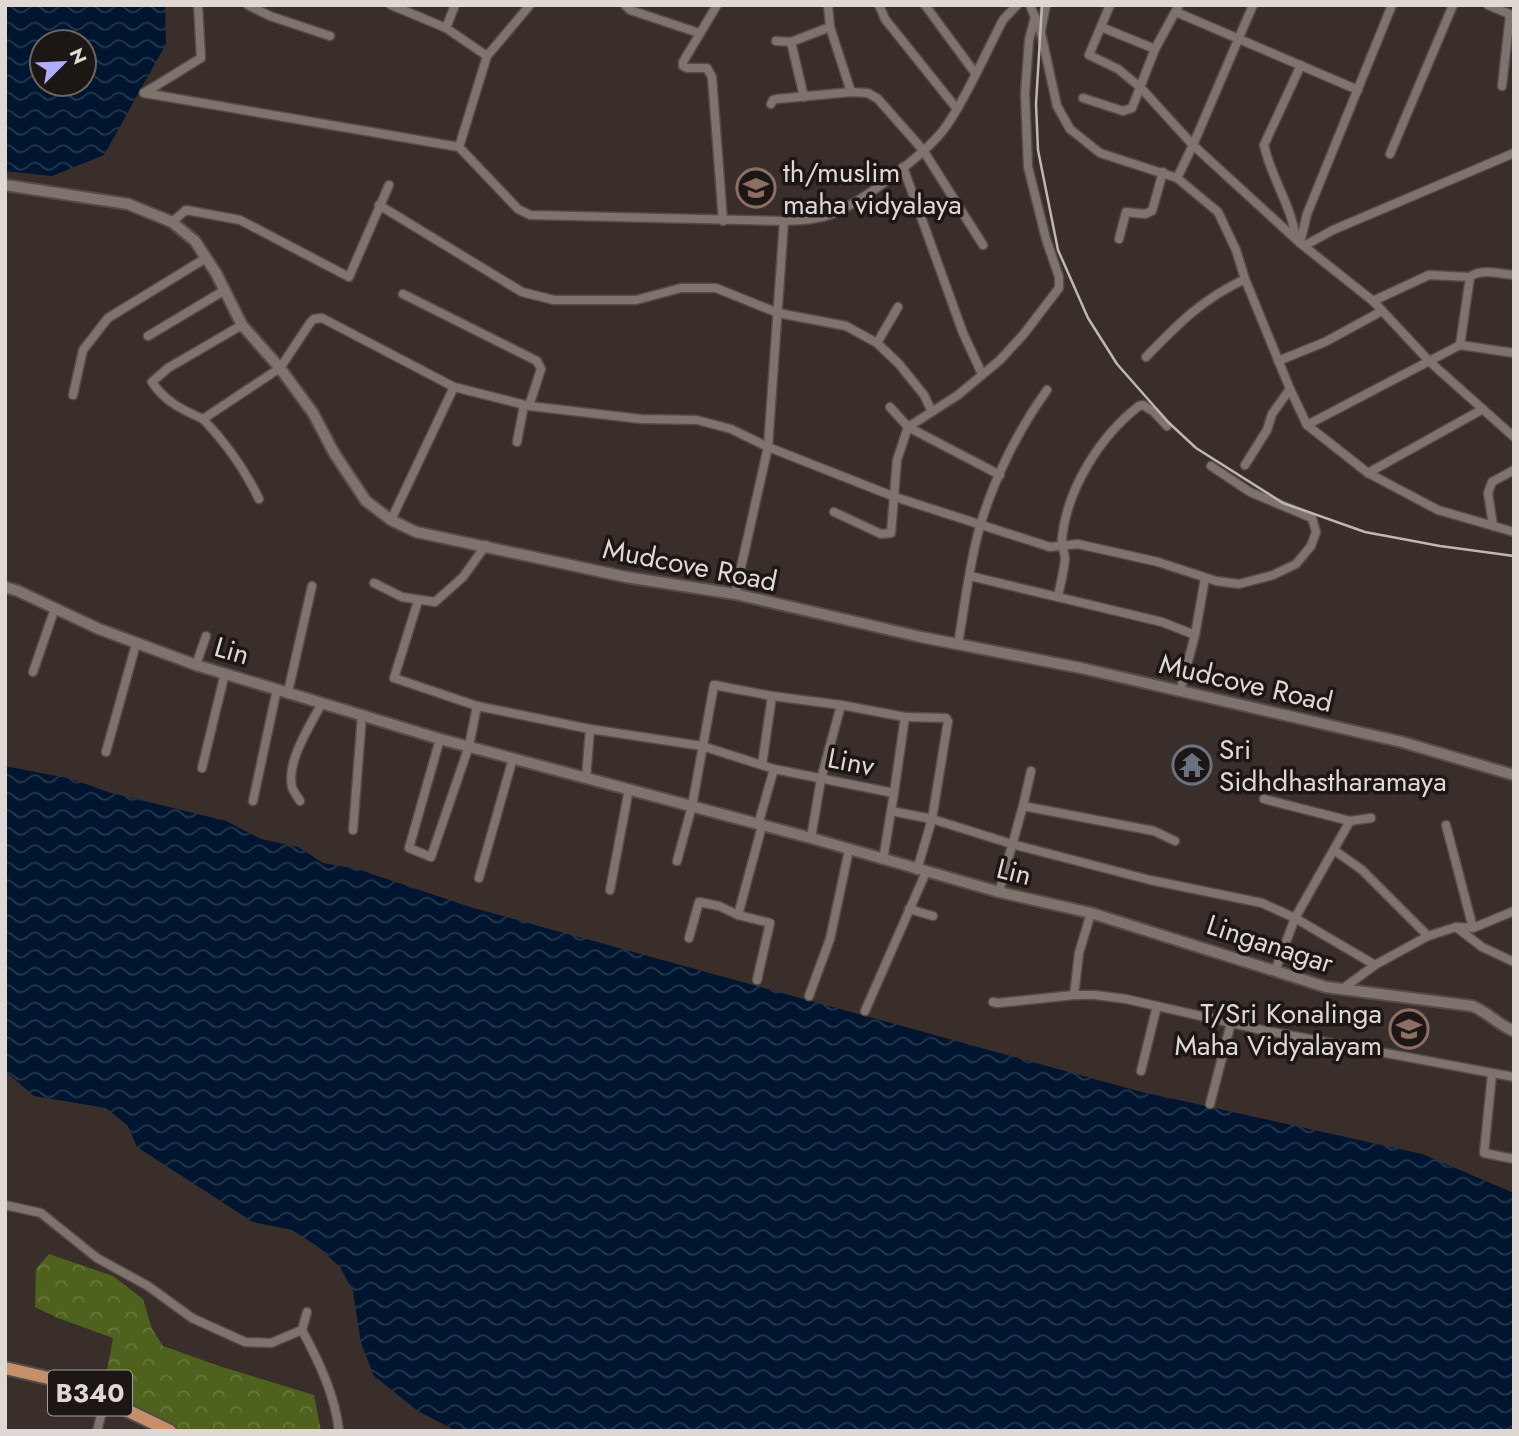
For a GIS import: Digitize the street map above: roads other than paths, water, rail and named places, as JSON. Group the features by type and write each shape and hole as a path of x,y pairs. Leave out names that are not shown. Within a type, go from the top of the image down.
{"main road":[{"name":"B340","path":"5,1368 70,1383 170,1431"}],"street":[{"path":"198,5 201,58 144,93 459,147 519,209 530,215 723,221 819,218 834,213 881,185 946,128 1003,20 1017,5"},
{"path":"248,5 270,16 330,36"},
{"path":"270,16 274,5"},
{"path":"391,5 409,9 446,28 487,56"},
{"path":"446,28 456,5"},
{"path":"459,147 487,56 530,5"},
{"path":"625,5 630,10 699,33"},
{"path":"717,5 683,66 710,69 723,221"},
{"path":"828,5 831,27 851,92"},
{"path":"879,5 885,19 957,109"},
{"path":"925,5 975,73"},
{"path":"1030,5 1041,33 1057,106 1070,129 1100,153 1177,178 1218,212 1307,425 1368,473 1438,510 1514,533"},
{"path":"1041,33 1046,5"},
{"path":"1110,5 1089,55 1118,69 1140,87 1193,145 1300,243 1373,301 1430,362 1514,437"},
{"path":"1177,178 1253,5"},
{"path":"1300,243 1307,215 1392,5"},
{"path":"1390,154 1453,5"},
{"path":"1488,5 1512,15 1502,86"},
{"path":"1083,98 1128,111 1132,108 1155,49 1177,9 1358,90"},
{"path":"834,512 887,535 891,533 897,460 908,427 958,395 1000,360 1059,288 1059,277 1046,239 1028,167 1025,93 1029,40 1035,17"},
{"path":"776,41 792,42 831,27"},
{"path":"1101,27 1155,49"},
{"path":"792,42 804,97"},
{"path":"1300,243 1264,145 1301,65"},
{"path":"771,104 777,99 851,92 868,93 878,99 923,150 983,245"},
{"path":"1300,243 1514,153"},
{"path":"903,167 962,332 982,374"},
{"path":"1119,239 1126,212 1145,214 1152,211 1163,172"},
{"name":"Mudcove Road","path":"5,185 128,204 172,222 195,241 225,290 242,325 280,368 313,413 334,453 366,501 391,520 416,532 626,577 735,594 958,644 1081,668 1402,742 1514,775"},
{"path":"172,222 186,210 240,220 349,277 389,185"},
{"path":"379,205 522,292 554,300 636,300 681,288 716,288 778,313 846,326 877,343 899,364 924,395 932,412"},
{"path":"735,594 768,447 784,221"},
{"path":"73,394 83,350 108,318 206,258"},
{"path":"1373,301 1429,275 1470,276 1480,272 1514,275"},
{"path":"1460,345 1470,276"},
{"path":"1146,357 1203,301 1245,279"},
{"path":"148,336 225,290"},
{"path":"403,294 537,361 541,369 526,405 517,442"},
{"path":"877,343 898,307"},
{"path":"1278,361 1325,342 1382,311"},
{"path":"203,419 280,368 310,323 314,319 322,318 454,387 526,405 641,419 697,420 731,429 768,447 895,497 1049,547 1078,544 1158,562 1205,578 1239,584 1284,570 1302,557 1316,532 1312,518 1251,492 1211,466"},
{"path":"242,325 168,368 152,382 159,393 203,419 226,443 244,469 259,499"},
{"path":"1307,425 1460,345 1514,353"},
{"path":"391,520 454,387"},
{"path":"1245,464 1267,430 1272,414 1290,389"},
{"path":"958,644 980,526 1027,417 1046,390"},
{"path":"1058,597 1065,559 1062,546 1065,523 1080,481 1096,454 1121,422 1137,407 1143,405 1167,426"},
{"path":"890,407 908,427 1000,475"},
{"path":"1368,473 1483,409"},
{"path":"1493,526 1488,493 1492,482 1514,470"},
{"path":"374,583 401,597 435,602 463,577 486,545"},
{"path":"970,576 1163,622 1195,635"},
{"path":"1180,691 1195,635 1205,578"},
{"path":"253,801 312,586"},
{"name":"Lin","path":"5,587 99,629 196,665 440,739 811,838 999,892 1091,913"},
{"path":"418,601 394,678 477,706 590,729 702,746 774,769 738,915"},
{"path":"33,671 55,608"},
{"path":"196,665 206,636"},
{"path":"106,752 136,643"},
{"path":"202,768 225,673"},
{"path":"677,861 692,806 714,685 905,717 948,720 922,871 909,909 865,1011"},
{"path":"762,765 772,696"},
{"path":"300,801 292,788 292,773 300,744 322,703"},
{"path":"811,838 821,779 841,705"},
{"path":"440,739 409,848 431,857 469,746 477,706"},
{"path":"353,830 362,715"},
{"path":"894,793 905,717"},
{"path":"586,778 590,729"},
{"path":"479,878 513,758"},
{"name":"Linv","path":"774,769 894,793 883,860"},
{"path":"999,892 1031,771"},
{"path":"610,890 629,789"},
{"path":"1264,799 1350,821 1371,818"},
{"path":"1023,806 1154,831 1175,841"},
{"path":"891,811 932,819 1012,844 1150,880 1262,903 1295,918 1375,965"},
{"path":"1275,971 1295,918 1350,821"},
{"path":"1446,825 1474,928"},
{"path":"809,996 830,939 849,850"},
{"path":"1334,850 1362,870 1428,936"},
{"path":"689,939 699,902 770,923 757,980"},
{"path":"909,909 933,916"},
{"path":"1341,990 1375,965 1428,936 1456,928 1474,928 1514,911"},
{"path":"1074,995 1079,953 1091,913"},
{"name":"Linganagar","path":"1091,913 1341,990 1472,1006 1490,1014 1503,1026 1514,1031"},
{"path":"1456,928 1482,947 1514,962"},
{"path":"993,1002 1095,995 1514,1077"},
{"path":"1141,1071 1157,1006"},
{"path":"1210,1104 1231,1023"},
{"path":"1492,1074 1484,1153 1514,1159"},
{"path":"5,1205 41,1213 97,1258 148,1286 192,1318 245,1342 271,1343 302,1330"},
{"path":"307,1312 302,1330 322,1368 338,1418 339,1431"},
{"path":"97,1431 105,1401"}],"water":[{"path":"5,5 165,5 166,44 104,155 52,176 5,171"},
{"path":"5,766 72,779 108,792 226,821 261,839 298,847 323,863 357,869 470,907 1138,1091 1422,1154 1514,1193 1514,1431 456,1431 418,1411 374,1376 361,1343 353,1291 340,1267 317,1246 292,1230 253,1222 137,1147 128,1126 106,1108 34,1096 5,1071"}],"railway":[{"path":"1042,5 1036,104 1038,150 1058,250 1088,318 1117,364 1168,422 1196,448 1283,503 1365,532 1514,556"}],"place":[{"name":"th/muslim maha vidyalaya","path":"756,188"},
{"name":"Sri Sidhdhastharamaya","path":"1192,765"},
{"name":"T/Sri Konalinga Maha Vidyalayam","path":"1409,1029"}]}
